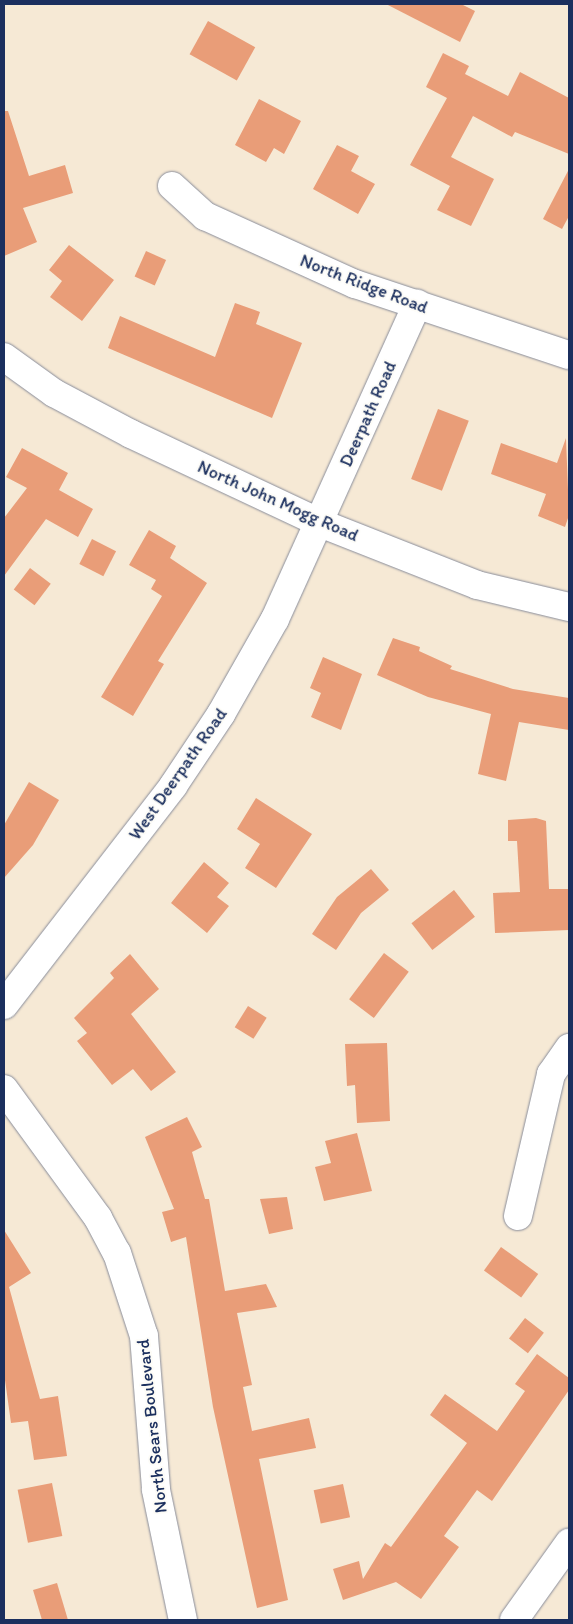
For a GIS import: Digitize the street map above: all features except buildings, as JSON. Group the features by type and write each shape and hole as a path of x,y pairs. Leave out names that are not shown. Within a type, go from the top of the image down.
{"street":[{"name":"North Ridge Road","path":"172,186 205,216 245,237 355,284 569,355"},
{"name":"Deerpath Road","path":"320,523 416,304"},
{"name":"North John Mogg Road","path":"4,356 54,393 131,434 320,523 477,585 569,606"},
{"name":"West Deerpath Road","path":"4,1005 173,786 216,722 275,619 320,523"},
{"path":"518,1216 551,1074 569,1048"},
{"name":"North Sears Boulevard","path":"4,1089 98,1218 117,1253 144,1336 156,1490 183,1620"},
{"path":"514,1620 569,1543"}]}
